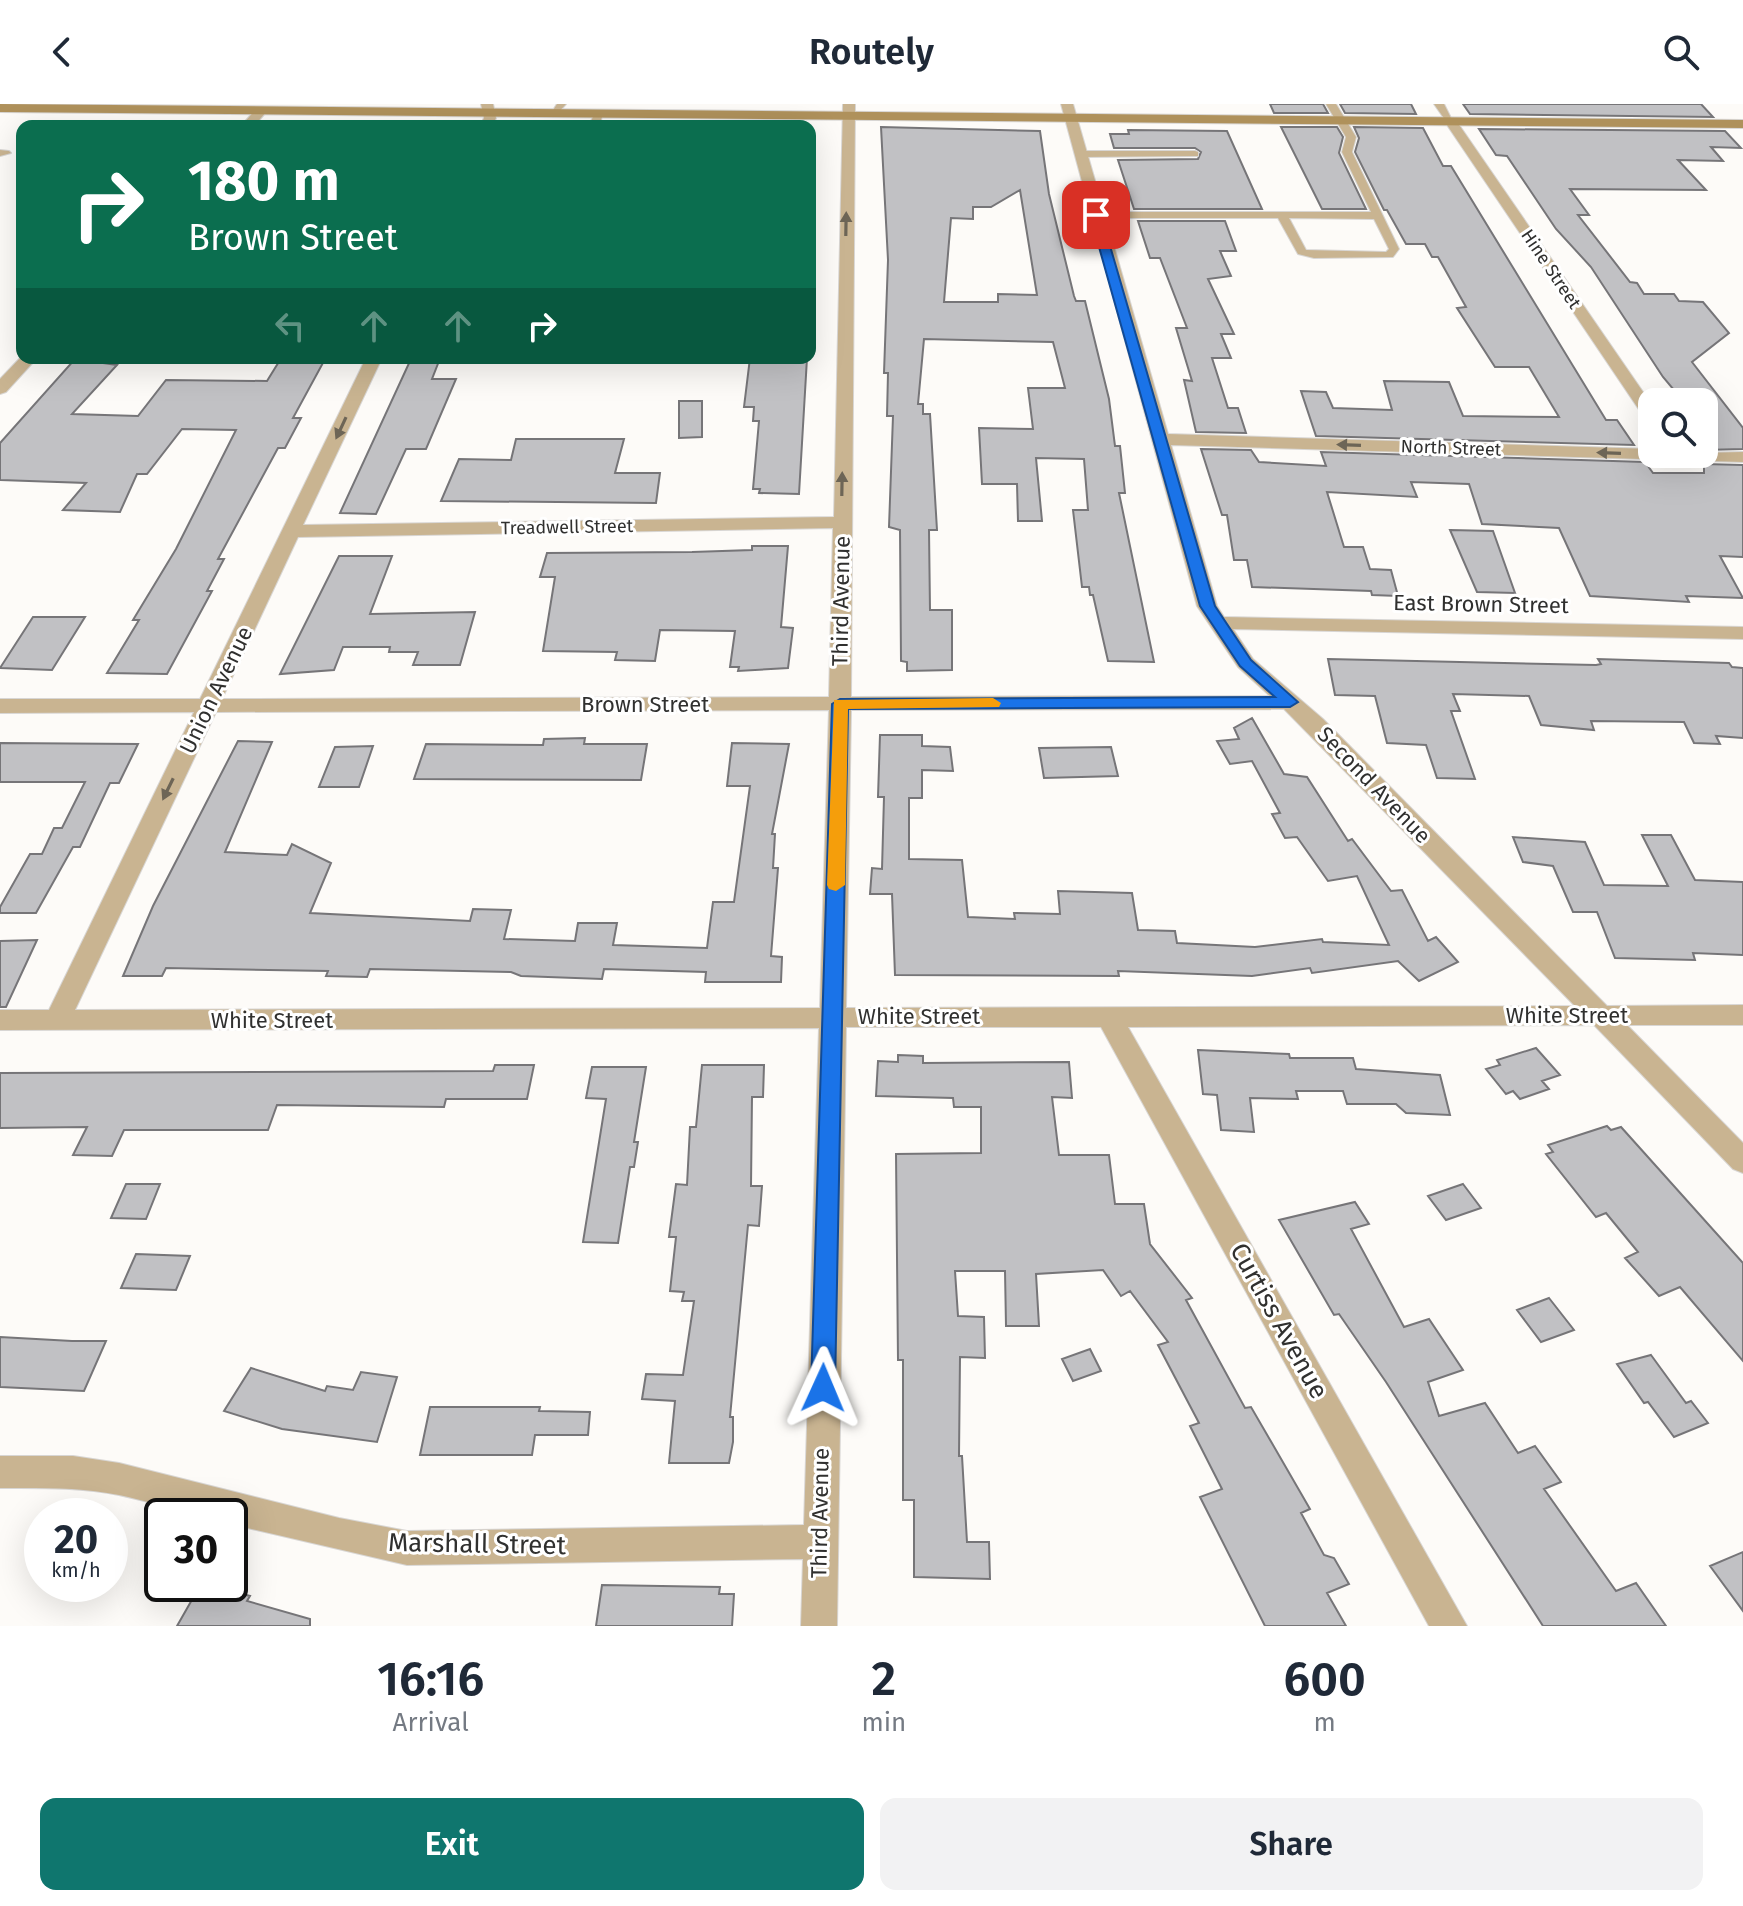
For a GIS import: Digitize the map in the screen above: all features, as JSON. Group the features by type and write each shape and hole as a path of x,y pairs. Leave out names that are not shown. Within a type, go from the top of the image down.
{"street":[{"path":"0,108 83,106 261,111 278,107 557,108 596,120 849,110 1069,111 1339,121 1743,124"},
{"name":"Third Avenue","path":"819,1626 840,704 849,110"},
{"path":"253,120 261,111"},
{"name":"Second Avenue","path":"1069,111 1158,439 1207,606 1217,623 1245,663 1290,702 1743,1161"},
{"name":"Hine Street","path":"1451,122 1638,396"},
{"path":"0,389 23,364"},
{"name":"Union Avenue","path":"57,1021 371,364"},
{"name":"North Street","path":"1158,439 1638,454"},
{"name":"North Street","path":"1718,456 1743,457"},
{"name":"Treadwell Street","path":"292,531 842,522"},
{"name":"East Brown Street","path":"1217,623 1743,633"},
{"name":"Brown Street","path":"0,706 1290,702"},
{"name":"Curtiss Avenue","path":"1108,1015 1449,1626"},
{"name":"White Street","path":"0,1020 1743,1015"},
{"name":"Marshall Street","path":"0,1472 73,1472 119,1479 339,1535 407,1548 819,1542"}],"lane":[{"path":"1282,215 1302,252 1314,255 1389,255 1394,249 1347,152 1351,137 1331,104"},
{"path":"1439,104 1451,122"},
{"path":"1081,154 1195,154"},
{"path":"1096,215 1378,216"}],"building":[{"path":"1270,104 1323,104 1328,113 1274,113"},
{"path":"1340,104 1411,104 1416,114 1345,113"},
{"path":"1463,104 1701,104 1713,117 1470,114"},
{"path":"881,127 1040,131 1049,194 1074,296 1076,301 1085,301 1109,399 1115,446 1120,446 1125,493 1119,493 1154,662 1108,661 1093,595 1090,595 1089,587 1082,587 1073,510 1088,510 1084,459 1036,458 1042,521 1018,521 1017,484 982,484 979,428 1033,429 1028,388 1065,388 1053,342 924,339 918,404 923,404 923,414 930,414 937,530 929,530 930,610 952,610 952,670 907,671 907,662 901,661 900,530 889,527 893,416 887,416 888,373 884,373 888,260","holes":["1020,190 1037,295 998,294 998,302 944,302 951,218 973,219 973,207 991,207"]},
{"path":"1281,127 1337,127 1343,137 1339,153 1366,209 1322,209"},
{"path":"1354,127 1423,128 1443,166 1451,166 1606,420 1617,420 1634,445 1316,436 1301,391 1326,392 1333,408 1392,410 1384,381 1449,382 1463,416 1559,417 1529,367 1495,367 1457,308 1466,307 1438,257 1432,257 1425,244 1406,244 1387,210 1384,210 1355,152 1359,138"},
{"path":"1479,129 1725,131 1741,148 1711,147 1723,161 1678,160 1706,190 1570,189 1589,215 1578,215 1630,282 1637,283 1644,294 1674,294 1679,301 1703,302 1729,333 1692,362 1712,388 1672,388 1591,267 1556,229 1507,156 1496,155"},
{"path":"1128,130 1227,131 1262,209 1134,209 1118,160 1198,159 1201,152 1195,148 1114,148 1110,134 1129,134"},
{"path":"1138,221 1225,221 1236,251 1220,251 1231,276 1208,279 1234,334 1221,334 1231,358 1212,358 1228,408 1238,408 1246,433 1196,432 1184,380 1192,381 1176,328 1187,328 1160,258 1150,258"},
{"path":"71,364 117,365 72,414 138,416 166,380 267,381 278,364 322,364 293,418 301,418 285,448 278,448 218,559 224,559 207,591 212,591 167,674 107,673 139,620 133,620 176,549 236,430 182,429 147,474 137,474 120,512 63,510 86,483 0,480 0,443"},
{"path":"409,364 438,364 432,379 456,379 426,449 406,449 376,514 340,513"},
{"path":"749,364 807,364 799,494 759,493 760,489 753,489 759,421 753,421 754,407 744,407"},
{"path":"1718,396 1743,428 1743,449 1718,450"},
{"path":"679,401 702,401 702,437 679,438"},
{"path":"516,439 624,439 615,473 660,473 656,503 441,501 459,459 511,460"},
{"path":"1201,449 1251,450 1259,462 1326,466 1321,452 1638,462 1638,468 1649,468 1653,473 1704,473 1704,468 1718,468 1718,464 1743,465 1743,557 1720,556 1743,598 1686,596 1689,602 1590,596 1559,528 1482,524 1469,484 1411,482 1417,497 1327,492 1344,547 1363,547 1370,569 1391,570 1398,596 1372,595 1371,591 1252,587 1247,560 1234,560 1227,515 1222,515"},
{"path":"1450,530 1493,531 1515,593 1477,592"},
{"path":"752,546 788,546 781,627 793,628 788,668 738,671 739,667 730,667 735,631 660,630 655,661 615,660 617,652 543,651 555,577 540,577 547,553 752,550"},
{"path":"339,556 392,556 370,614 475,612 460,665 413,665 418,652 389,652 390,647 343,647 334,670 280,674"},
{"path":"33,617 85,617 52,670 0,668"},
{"path":"1328,659 1596,665 1601,664 1598,659 1729,663 1732,667 1743,668 1743,738 1716,736 1720,744 1694,743 1684,722 1591,721 1594,730 1541,725 1529,696 1453,694 1460,711 1451,711 1475,779 1437,778 1426,745 1387,743 1375,696 1335,695"},
{"path":"1252,718 1284,774 1307,777 1348,841 1352,839 1391,891 1402,890 1428,941 1436,937 1458,962 1419,981 1398,961 1312,973 1310,968 1252,976 1118,971 1119,976 895,975 892,894 870,894 872,868 882,869 884,797 878,797 880,735 922,735 922,746 950,747 953,771 922,770 922,798 909,798 909,859 962,860 968,917 1015,919 1014,913 1060,914 1058,891 1132,893 1138,930 1175,931 1177,943 1255,947 1322,939 1323,942 1389,945 1357,876 1328,881 1297,837 1285,838 1272,814 1280,813 1252,761 1230,764 1217,741 1239,739 1234,728"},
{"path":"585,738 584,744 647,744 641,780 414,779 426,744 543,745 544,739"},
{"path":"238,741 272,742 225,852 287,855 292,844 331,863 310,913 470,921 473,909 511,910 504,939 575,941 578,923 617,923 613,945 707,948 713,902 734,902 750,786 727,786 732,743 789,744 772,834 775,834 773,868 778,868 771,956 782,957 781,982 705,982 706,972 604,969 602,979 521,976 511,972 370,969 367,977 326,976 328,971 166,968 162,976 123,976 153,906"},
{"path":"0,743 138,744 119,783 110,783 80,847 73,847 36,913 0,913 0,907 30,854 42,854 54,828 62,828 85,782 0,782"},
{"path":"373,746 359,787 319,787 335,747"},
{"path":"1111,747 1118,776 1044,778 1039,748"},
{"path":"1642,835 1671,835 1695,880 1743,882 1743,955 1693,953 1695,960 1615,958 1597,912 1573,912 1553,866 1523,862 1513,837 1585,842 1604,885 1668,886"},
{"path":"37,940 6,1007 0,1007 0,941"},
{"path":"1536,1048 1560,1075 1542,1081 1549,1089 1520,1099 1513,1091 1506,1094 1486,1069 1500,1065 1497,1060"},
{"path":"1198,1050 1289,1054 1290,1058 1353,1058 1356,1069 1440,1075 1450,1115 1406,1113 1396,1104 1347,1104 1343,1091 1296,1091 1298,1099 1250,1098 1254,1132 1221,1130 1217,1095 1203,1094"},
{"path":"898,1055 923,1056 923,1063 1069,1062 1072,1098 1052,1097 1059,1155 1109,1155 1115,1204 1144,1204 1150,1244 1192,1298 1186,1300 1245,1408 1251,1407 1310,1509 1301,1513 1324,1555 1334,1558 1349,1584 1327,1593 1346,1626 1265,1626 1200,1497 1222,1489 1190,1426 1199,1423 1158,1345 1168,1342 1130,1291 1121,1296 1103,1270 1036,1274 1039,1326 1006,1326 1005,1271 955,1271 958,1316 984,1317 985,1358 960,1357 959,1456 962,1456 967,1542 989,1542 990,1579 914,1577 914,1500 903,1500 903,1360 898,1360 896,1154 981,1153 981,1107 954,1107 953,1098 876,1096 878,1061 898,1062"},
{"path":"495,1065 534,1065 527,1099 446,1099 444,1107 277,1105 268,1130 124,1130 112,1156 73,1155 87,1127 0,1128 0,1073 493,1071"},
{"path":"702,1065 764,1065 763,1097 752,1097 751,1186 762,1186 759,1226 748,1225 730,1417 733,1417 733,1442 729,1463 669,1463 675,1401 642,1399 646,1374 683,1375 694,1301 682,1301 684,1292 670,1291 676,1237 669,1237 676,1184 687,1185 690,1127 696,1127"},
{"path":"592,1067 646,1067 634,1142 638,1142 634,1167 630,1167 618,1243 583,1242 606,1099 586,1098"},
{"path":"1607,1126 1611,1130 1621,1127 1743,1263 1743,1361 1680,1287 1659,1296 1625,1258 1638,1252 1606,1213 1596,1217 1546,1154 1553,1152 1548,1145"},
{"path":"126,1184 160,1184 146,1219 111,1218"},
{"path":"1463,1184 1481,1208 1446,1220 1428,1196"},
{"path":"1355,1202 1369,1224 1351,1229 1404,1327 1429,1319 1463,1370 1428,1382 1439,1416 1485,1403 1518,1453 1535,1446 1561,1482 1544,1489 1616,1591 1636,1583 1666,1626 1543,1626 1386,1382 1339,1314 1334,1315 1279,1220"},
{"path":"136,1254 190,1256 176,1290 121,1288"},
{"path":"1549,1298 1574,1330 1541,1342 1517,1310"},
{"path":"0,1337 106,1341 84,1391 0,1387"},
{"path":"1090,1349 1101,1371 1073,1381 1062,1359"},
{"path":"1651,1355 1686,1403 1691,1401 1708,1423 1674,1437 1648,1402 1644,1403 1617,1364"},
{"path":"251,1368 325,1391 327,1386 353,1390 361,1372 397,1377 377,1442 282,1429 224,1411"},
{"path":"430,1407 540,1407 539,1411 590,1412 588,1435 535,1435 532,1455 420,1455"},
{"path":"1743,1552 1743,1611 1710,1566"},
{"path":"602,1585 720,1587 719,1594 734,1594 732,1626 596,1626"},
{"path":"248,1601 310,1619 310,1626 177,1626 191,1602"}],"slow traffic":[{"path":"836,885 840,704 993,703"}],"route":[{"path":"823,1388 840,704 1290,702 1245,663 1207,606 1096,215"}]}
